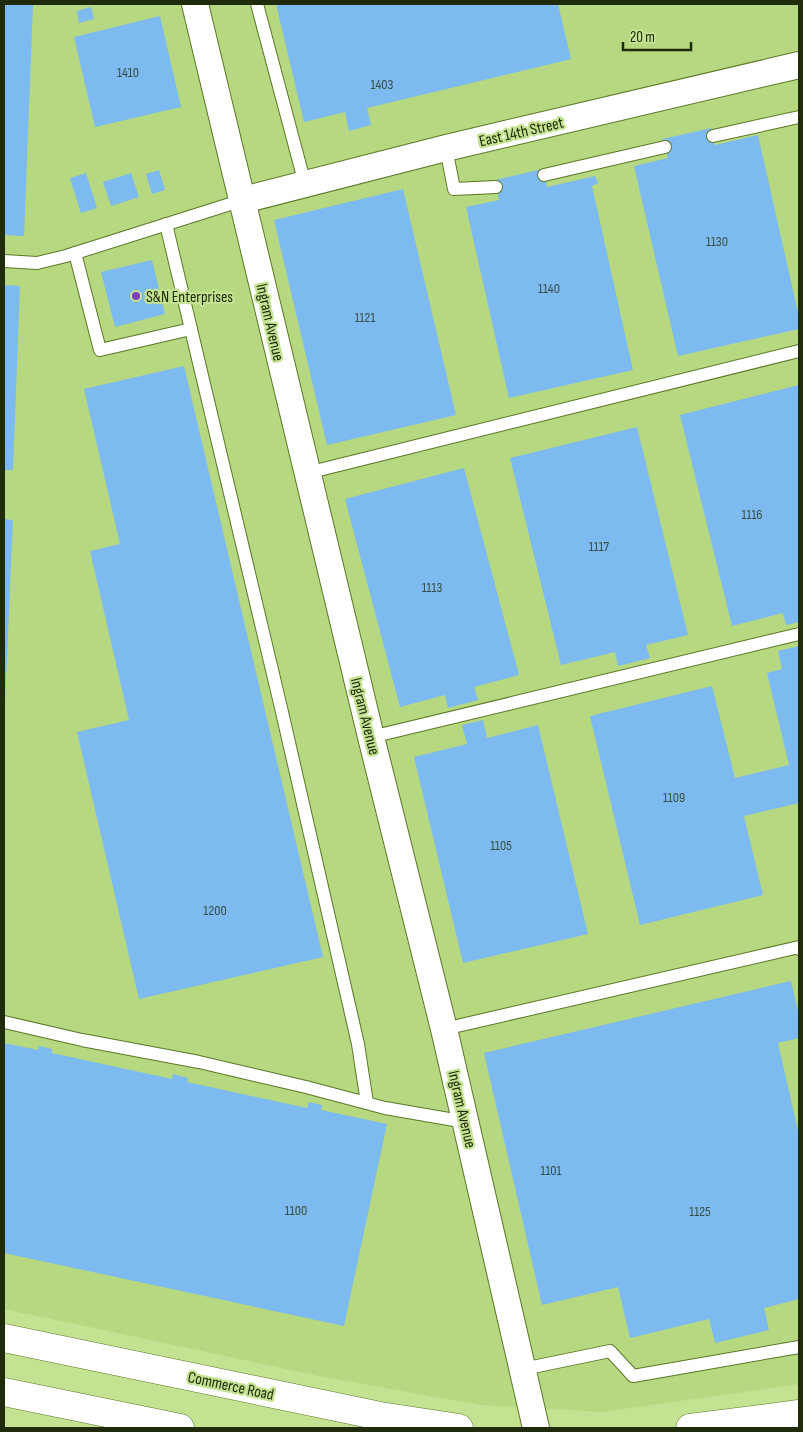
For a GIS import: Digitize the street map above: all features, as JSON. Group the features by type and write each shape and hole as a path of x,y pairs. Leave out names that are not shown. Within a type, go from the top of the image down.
{"main road":[{"name":"Commerce Road","path":"4,1338 380,1416 459,1428"},
{"path":"4,1392 125,1423 180,1428"},
{"path":"690,1428 799,1414"}],"street":[{"name":"Ingram Avenue","path":"195,4 371,737 444,1029 536,1428"},
{"name":"East 14th Street","path":"243,200 446,148 799,65"}],"lane":[{"path":"257,4 305,184"},
{"path":"713,136 799,117"},
{"path":"544,175 665,147"},
{"path":"446,148 454,189 496,187"},
{"path":"4,261 37,263 75,253 243,200"},
{"path":"166,224 356,1034 368,1103"},
{"path":"75,253 100,350 191,329"},
{"path":"307,473 799,351"},
{"path":"371,737 799,634"},
{"path":"444,1029 799,947 799,949"},
{"path":"4,1022 306,1086 385,1108 466,1122"},
{"path":"523,1369 610,1351 633,1376 799,1347"}],"shaded area":[{"path":"4,4 799,4 799,1384 602,1412 480,1405 324,1377 4,1309"}],"building":[{"path":"4,4 33,4 24,236 4,235"},
{"path":"276,4 558,4 571,59 367,108 371,125 349,131 345,112 304,122"},
{"path":"91,7 94,19 79,23 77,11"},
{"path":"160,16 181,107 95,127 74,37"},
{"path":"711,128 715,145 758,135 799,317 799,329 678,356 634,166 668,158 663,139"},
{"path":"543,169 547,187 595,176 598,183 592,186 633,370 509,398 466,207 499,200 495,180"},
{"path":"159,170 165,190 152,194 146,174"},
{"path":"86,173 97,208 81,213 70,178"},
{"path":"131,173 139,197 111,206 103,182"},
{"path":"403,189 456,415 327,445 274,220"},
{"path":"152,260 165,314 115,327 101,272"},
{"path":"4,285 20,286 13,470 4,470"},
{"path":"184,366 323,957 139,999 77,732 129,720 90,551 120,544 84,389"},
{"path":"799,385 799,622 786,625 783,613 732,626 680,415"},
{"path":"637,427 688,635 646,645 650,658 618,666 615,652 561,665 510,458"},
{"path":"464,468 519,675 474,687 478,700 448,708 445,695 400,707 345,499"},
{"path":"4,519 13,520 5,702 4,702"},
{"path":"799,646 799,803 744,816 763,895 640,925 590,716 712,686 735,778 789,765 767,673 782,669 778,651"},
{"path":"483,720 487,738 538,725 588,934 463,963 414,757 467,744 462,725"},
{"path":"791,981 799,1015 799,1038 778,1043 799,1135 799,1299 764,1308 769,1330 715,1343 709,1319 630,1338 618,1287 542,1305 484,1053"},
{"path":"4,1043 38,1050 39,1046 52,1049 52,1053 172,1079 173,1074 188,1078 187,1082 307,1108 309,1102 322,1105 321,1110 387,1124 344,1326 4,1253"}],"place":[{"name":"S&N Enterprises","path":"136,296"}]}
